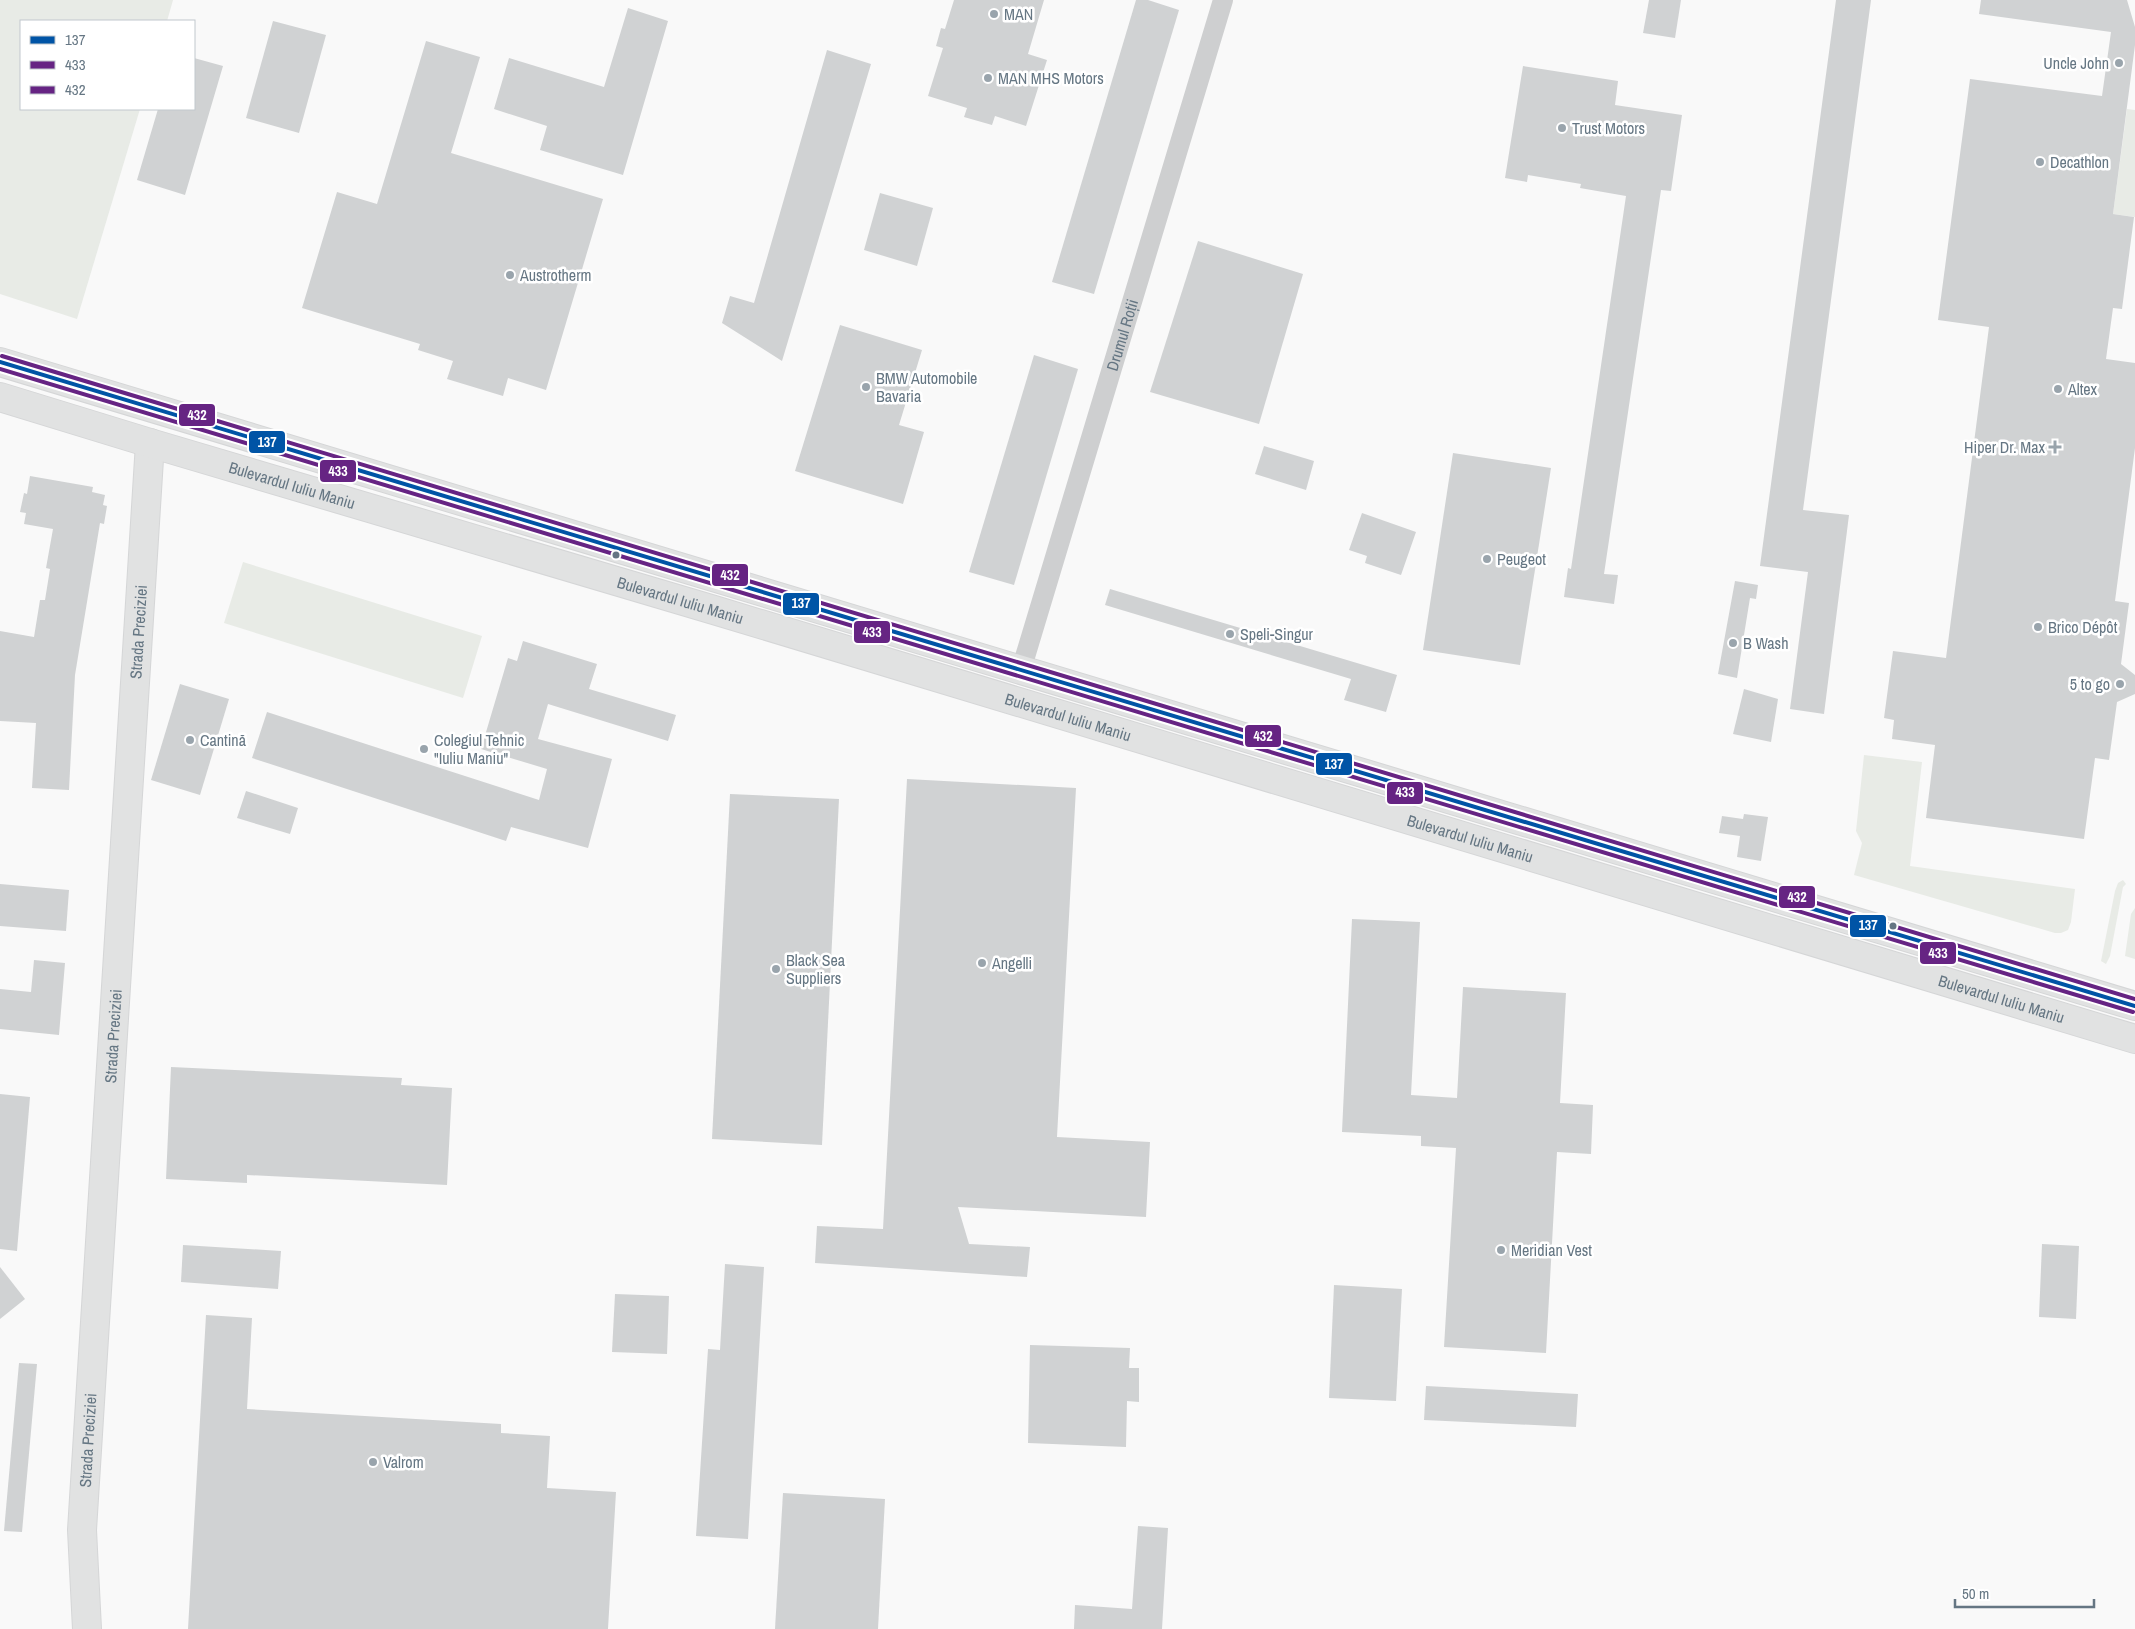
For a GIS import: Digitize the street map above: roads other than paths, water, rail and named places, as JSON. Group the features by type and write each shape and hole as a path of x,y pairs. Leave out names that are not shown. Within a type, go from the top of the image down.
{"main road":[{"name":"Bulevardul Iuliu Maniu","path":"0,362 2124,1002"},
{"name":"Bulevardul Iuliu Maniu","path":"0,397 150,444 714,610 2135,1038"},
{"name":"Strada Preciziei","path":"87,1629 82,1530 150,444"},
{"path":"386,514 389,502 396,498 418,500 489,520 526,520"},
{"path":"1599,876 1637,873 1654,868 1660,863"},
{"path":"2080,1022 2087,991"},
{"path":"2107,1030 2124,1002"}],"street":[{"name":"Drumul Roții","path":"1021,670 1223,0"}],"place":[{"name":"MAN","path":"994,14"},
{"name":"Uncle John","path":"2119,63"},
{"name":"MAN MHS Motors","path":"988,78"},
{"name":"Trust Motors","path":"1562,128"},
{"name":"Decathlon","path":"2040,162"},
{"name":"Austrotherm","path":"510,275"},
{"name":"BMW Automobile Bavaria","path":"866,387"},
{"name":"Altex","path":"2058,389"},
{"name":"Hiper Dr. Max","path":"2055,447"},
{"name":"Peugeot","path":"1487,559"},
{"name":"Brico Dépôt","path":"2038,627"},
{"name":"Speli-Singur","path":"1230,634"},
{"name":"B Wash","path":"1733,643"},
{"name":"5 to go","path":"2120,684"},
{"name":"Cantină","path":"190,740"},
{"name":"Colegiul Tehnic \"Iuliu Maniu\"","path":"424,749"},
{"name":"Angelli","path":"982,963"},
{"name":"Black Sea Suppliers","path":"776,969"},
{"name":"Meridian Vest","path":"1501,1250"},
{"name":"Valrom","path":"373,1462"}]}
